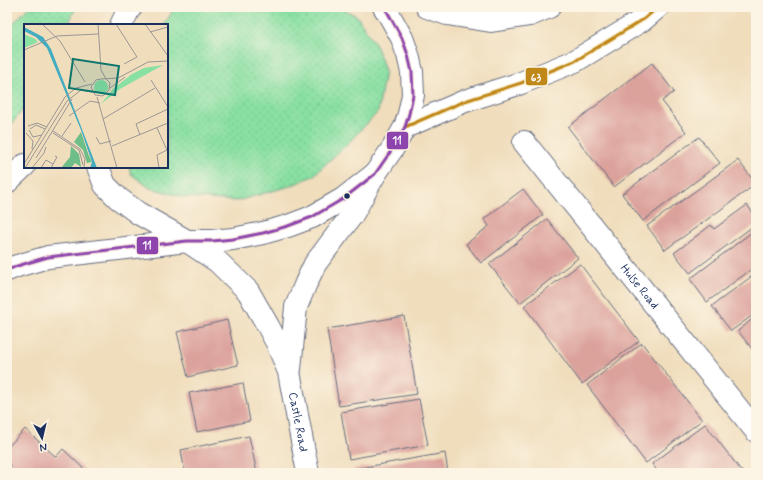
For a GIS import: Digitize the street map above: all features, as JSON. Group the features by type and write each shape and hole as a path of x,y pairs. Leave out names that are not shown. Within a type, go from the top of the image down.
{"main road":[{"path":"122,24 131,7"},
{"path":"290,372 296,307 306,283 315,264 352,215 375,174 393,148 405,127 410,114 412,72 408,55 402,38 384,7"},
{"path":"427,7 447,14 491,21 530,15 549,7"},
{"path":"405,127 465,101 521,83 575,61 644,19 658,7"},
{"name":"Hulse Road","path":"524,142 756,431"},
{"path":"7,182 24,166"},
{"path":"98,168 105,185 118,198 138,213 187,241 217,261 248,291 268,326 290,372"},
{"path":"7,270 48,257 187,241 233,239 263,233 312,217 343,199 375,174"},
{"name":"Castle Road","path":"290,372 308,473"}],"green space":[{"path":"29,7 76,7 68,24 24,24 24,108 7,130 7,30"},
{"path":"175,7 339,7 357,16 377,47 385,71 378,112 313,176 290,186 237,201 184,197 150,188 131,174 129,168 168,168 168,24 165,24"}],"building":[{"path":"652,63 674,92 662,101 686,132 614,187 568,127"},
{"path":"699,137 720,163 643,221 622,194"},
{"path":"738,160 756,184 665,250 647,226"},
{"path":"523,189 543,215 481,263 466,244 489,226 484,219"},
{"path":"747,205 756,217 756,224 690,273 674,253 711,225 714,229"},
{"path":"547,219 578,258 520,303 489,264"},
{"path":"756,229 756,266 707,302 690,279"},
{"path":"580,264 639,341 582,384 524,306"},
{"path":"756,273 756,313 731,331 712,306"},
{"path":"404,316 417,394 339,406 327,329"},
{"path":"756,316 756,354 738,331"},
{"path":"227,320 238,365 188,377 177,332"},
{"path":"642,343 702,420 646,463 587,385"},
{"path":"243,383 250,421 197,432 189,393"},
{"path":"419,399 428,445 349,459 341,412"},
{"path":"705,424 743,473 659,473 652,464"},
{"path":"25,429 56,457 63,449 87,472 7,473 7,470 11,466 7,461 7,448"},
{"path":"249,436 257,473 185,473 181,450"},
{"path":"445,453 448,473 354,473 354,469"}],"transit line":[{"name":"11","path":"7,270 48,257 187,241 233,239 263,233 312,217 343,199 375,174 405,127 409,114 413,95 412,72 402,38 384,7"},
{"name":"63","path":"405,127 465,101 521,83 575,61 644,19 658,7"}]}
